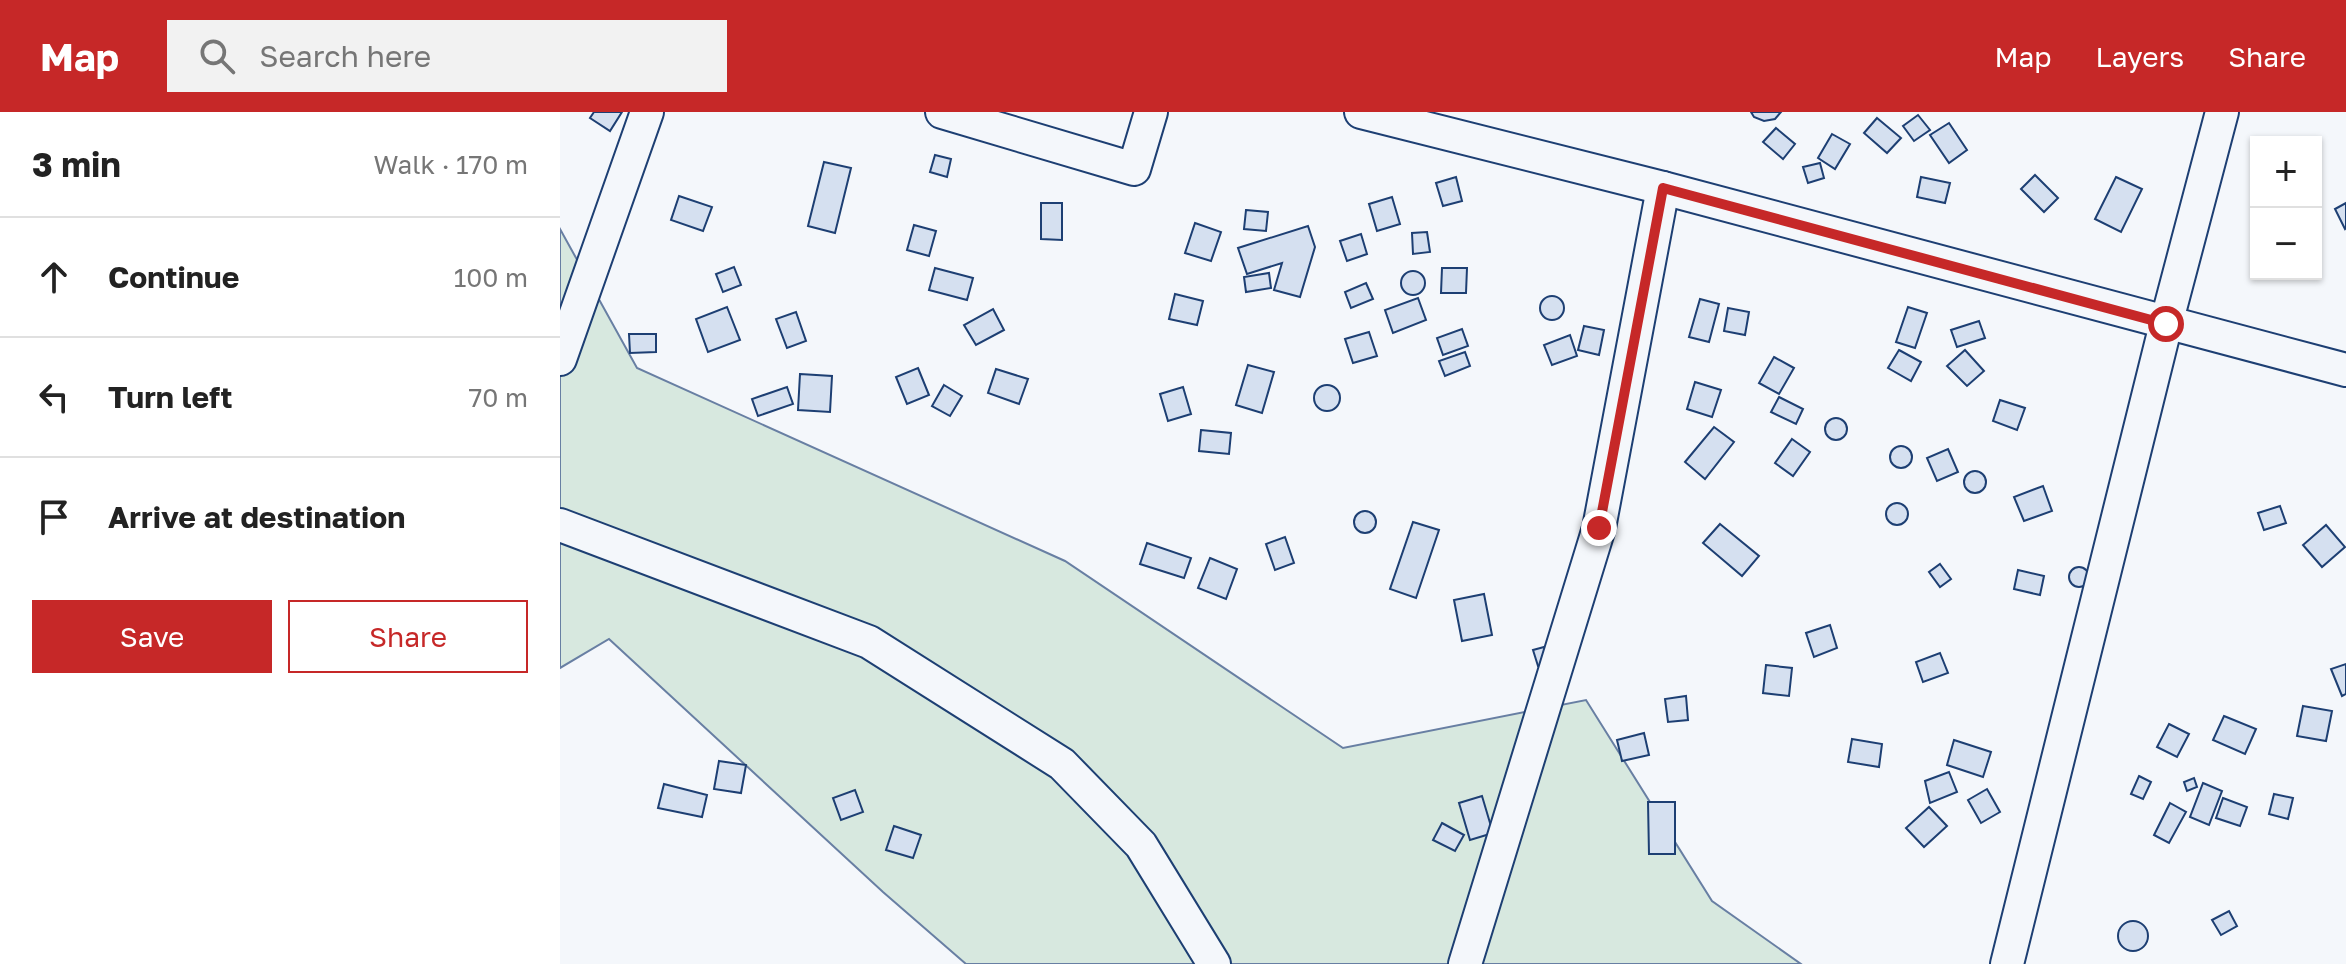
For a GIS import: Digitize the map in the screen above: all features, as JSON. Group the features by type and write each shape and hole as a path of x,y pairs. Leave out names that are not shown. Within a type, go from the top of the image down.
{"street":[{"path":"560,359 647,112"},
{"path":"942,112 1134,169 1151,112"},
{"path":"1361,112 1663,188 2346,370"},
{"path":"2007,964 2166,324 2222,112"},
{"path":"1465,964 1599,528 1663,188"},
{"path":"560,525 869,642 1062,764 1141,845 1214,964"}],"shaded area":[{"path":"560,229 637,368 1065,561 1343,748 1586,700 1712,901 1801,964 966,964 883,892 609,639 560,668"}],"building":[{"path":"594,112 622,112 610,131 590,118"},
{"path":"1751,112 1781,112 1775,119 1764,121 1754,117"},
{"path":"1918,115 1930,130 1914,141 1903,126"},
{"path":"1877,118 1901,138 1887,153 1864,133"},
{"path":"1949,123 1967,150 1949,163 1930,135"},
{"path":"1776,128 1795,144 1783,159 1763,142"},
{"path":"1832,134 1850,144 1835,169 1818,158"},
{"path":"935,155 951,159 947,177 930,172"},
{"path":"824,162 851,168 835,233 808,226"},
{"path":"1820,163 1824,178 1808,183 1803,167"},
{"path":"2035,175 2058,198 2044,212 2021,189"},
{"path":"1456,177 1462,201 1443,206 1436,183"},
{"path":"1921,177 1950,183 1945,203 1917,197"},
{"path":"2116,177 2142,189 2121,232 2095,219"},
{"path":"679,196 712,207 703,231 671,220"},
{"path":"1392,197 1400,224 1377,231 1369,204"},
{"path":"1041,203 1062,203 1062,240 1041,239"},
{"path":"2346,203 2346,228 2345,229 2335,209"},
{"path":"1246,210 1268,212 1266,231 1244,229"},
{"path":"1195,223 1221,232 1211,261 1185,253"},
{"path":"914,225 936,231 929,256 907,250"},
{"path":"1308,226 1315,247 1300,297 1274,290 1282,263 1247,274 1238,248"},
{"path":"1427,232 1430,252 1413,254 1412,233"},
{"path":"1361,234 1367,254 1347,261 1340,241"},
{"path":"734,267 741,285 723,292 716,274"},
{"path":"935,268 973,278 967,300 929,290"},
{"path":"1442,268 1467,268 1466,293 1441,293"},
{"path":"1413,271 1422,274 1425,283 1422,292 1413,295 1404,292 1401,283 1404,274"},
{"path":"1269,273 1271,288 1246,292 1244,277"},
{"path":"1366,283 1373,299 1351,308 1345,292"},
{"path":"1175,294 1203,301 1197,325 1169,319"},
{"path":"1552,296 1561,299 1564,308 1561,317 1552,320 1543,317 1540,308 1543,299"},
{"path":"1418,298 1426,320 1393,333 1385,310"},
{"path":"1700,299 1719,304 1709,342 1689,337"},
{"path":"727,307 740,340 708,352 696,319"},
{"path":"1908,307 1927,313 1915,348 1896,342"},
{"path":"1728,308 1749,312 1745,335 1724,331"},
{"path":"993,309 1004,330 976,345 964,325"},
{"path":"796,312 806,341 787,348 776,319"},
{"path":"1979,321 1985,338 1957,347 1951,330"},
{"path":"1584,326 1604,330 1599,355 1578,350"},
{"path":"1462,329 1468,346 1443,355 1437,338"},
{"path":"1369,332 1377,356 1353,363 1345,339"},
{"path":"629,334 656,334 656,352 630,353"},
{"path":"1570,335 1577,356 1552,365 1544,345"},
{"path":"1899,350 1921,362 1911,381 1888,368"},
{"path":"1965,350 1984,371 1967,386 1947,366"},
{"path":"1465,352 1470,366 1445,376 1439,361"},
{"path":"1774,357 1794,368 1779,394 1759,383"},
{"path":"1248,365 1274,372 1262,413 1236,405"},
{"path":"918,368 929,395 907,404 896,377"},
{"path":"996,369 1028,379 1019,404 988,393"},
{"path":"800,374 832,376 830,412 798,410"},
{"path":"1695,382 1721,390 1712,417 1687,409"},
{"path":"944,385 962,396 950,416 932,406"},
{"path":"1327,385 1336,389 1340,398 1336,407 1327,411 1318,407 1314,398 1318,389"},
{"path":"787,387 793,404 758,416 752,399"},
{"path":"1183,387 1191,414 1168,421 1160,394"},
{"path":"1779,397 1803,409 1796,424 1771,412"},
{"path":"2000,400 2025,408 2017,430 1993,421"},
{"path":"1836,418 1844,421 1847,429 1844,437 1836,440 1828,437 1825,429 1828,421"},
{"path":"1714,427 1734,442 1705,479 1685,462"},
{"path":"1201,430 1231,433 1229,454 1199,451"},
{"path":"1792,439 1810,452 1793,476 1775,463"},
{"path":"1901,446 1909,449 1912,457 1909,465 1901,468 1893,465 1890,457 1893,449"},
{"path":"1948,449 1958,472 1937,481 1927,458"},
{"path":"1975,471 1983,474 1986,482 1983,490 1975,493 1967,490 1964,482 1967,474"},
{"path":"2043,486 2052,511 2024,521 2014,497"},
{"path":"1897,503 1905,506 1908,514 1905,522 1897,525 1889,522 1886,514 1889,506"},
{"path":"2280,506 2286,523 2264,530 2258,513"},
{"path":"1365,511 1373,514 1376,522 1373,530 1365,533 1357,530 1354,522 1357,514"},
{"path":"1413,522 1439,530 1416,598 1390,589"},
{"path":"1720,524 1759,556 1742,576 1703,543"},
{"path":"2326,525 2345,547 2322,567 2303,545"},
{"path":"1285,537 1294,563 1275,570 1266,544"},
{"path":"1147,543 1191,558 1184,578 1140,564"},
{"path":"1210,558 1237,569 1226,599 1198,588"},
{"path":"1940,564 1951,579 1940,587 1929,572"},
{"path":"2075,567 2083,567 2089,577 2083,587 2075,587 2069,581 2069,573"},
{"path":"2018,570 2044,576 2040,595 2014,589"},
{"path":"1484,594 1492,635 1462,641 1454,600"},
{"path":"1830,625 1837,648 1814,657 1806,633"},
{"path":"1544,647 1549,662 1538,666 1533,650"},
{"path":"1940,653 1948,673 1923,682 1916,662"},
{"path":"2346,664 2346,694 2342,696 2331,669"},
{"path":"1766,665 1792,668 1789,696 1763,693"},
{"path":"1686,696 1688,720 1668,722 1665,699"},
{"path":"2303,706 2332,711 2326,741 2297,736"},
{"path":"2224,716 2256,729 2245,754 2213,740"},
{"path":"2169,724 2189,734 2177,757 2157,747"},
{"path":"1644,733 1649,755 1622,761 1617,740"},
{"path":"1852,739 1882,744 1879,767 1848,762"},
{"path":"1954,740 1991,752 1983,777 1947,765"},
{"path":"719,761 746,765 741,793 714,789"},
{"path":"1949,772 1957,792 1930,803 1925,781"},
{"path":"2139,776 2151,782 2143,799 2131,794"},
{"path":"2194,778 2197,787 2187,791 2184,782"},
{"path":"2203,783 2222,791 2209,825 2190,817"},
{"path":"664,784 707,795 702,817 658,808"},
{"path":"1987,789 2000,812 1981,823 1968,800"},
{"path":"855,790 863,812 841,820 833,798"},
{"path":"2274,794 2293,798 2288,819 2269,814"},
{"path":"1482,796 1493,833 1470,840 1459,803"},
{"path":"2223,798 2247,807 2240,826 2216,818"},
{"path":"1648,802 1675,802 1675,854 1649,854"},
{"path":"2170,803 2186,812 2169,843 2154,835"},
{"path":"1929,807 1947,826 1924,847 1906,828"},
{"path":"1442,823 1464,835 1455,851 1433,840"},
{"path":"894,826 921,835 913,858 886,850"},
{"path":"2229,911 2237,926 2221,935 2212,920"},
{"path":"2133,921 2144,925 2148,936 2144,947 2133,951 2122,947 2118,936 2122,925"}],"route":[{"path":"1599,528 1663,188 2166,324"}]}
